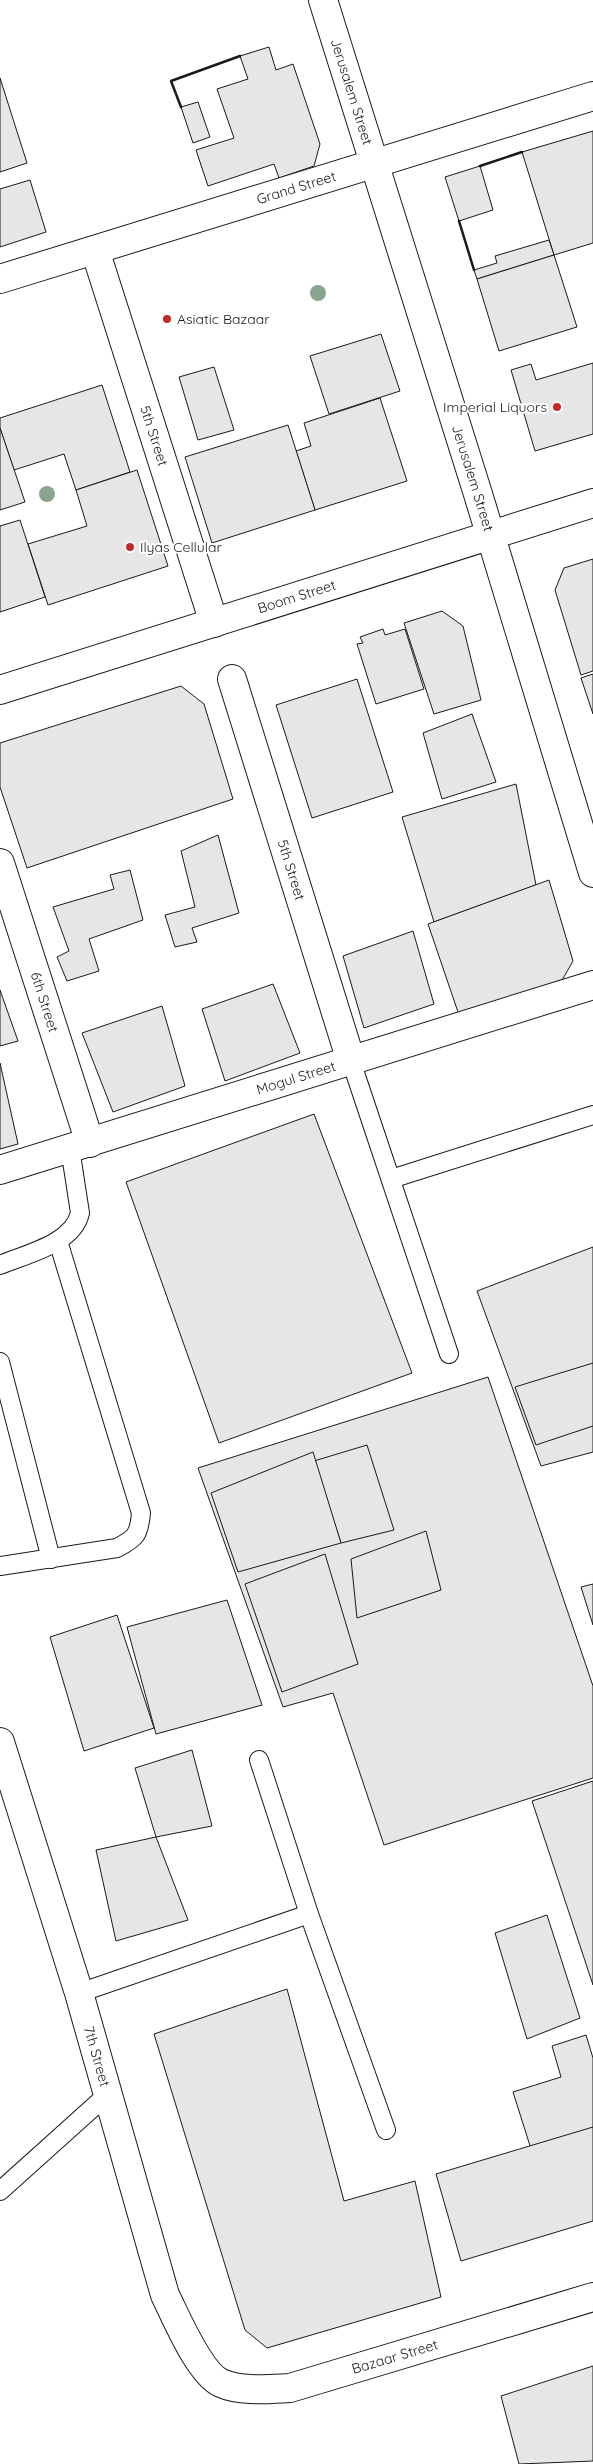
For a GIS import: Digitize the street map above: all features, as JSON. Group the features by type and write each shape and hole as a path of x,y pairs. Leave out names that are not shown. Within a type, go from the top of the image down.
{"street":[{"name":"Jerusalem Street","path":"323,0 593,873"},
{"name":"Grand Street","path":"0,279 593,96"},
{"name":"5th Street","path":"95,250 214,623"},
{"name":"Boom Street","path":"0,690 593,503"},
{"name":"5th Street","path":"232,679 351,1061"},
{"name":"6th Street","path":"0,863 80,1146"},
{"name":"Mogul Street","path":"0,1170 593,985"},
{"name":"7th Street","path":"0,1742 79,1993 165,2295 202,2365"},
{"name":"Bazaar Street","path":"202,2365 220,2382 242,2388 290,2388 593,2297"}],"lane":[{"path":"351,1061 449,1354"},
{"path":"391,1179 593,1115"},
{"path":"0,1264 58,1241 78,1223 80,1213 80,1146"},
{"path":"0,1566 117,1548 134,1539 140,1528 141,1513 58,1241"},
{"path":"0,1362 51,1558"},
{"path":"259,1760 309,1914 386,2130"},
{"path":"79,1993 309,1914"},
{"path":"0,2191 108,2094"}],"building":[{"path":"269,47 276,70 293,64 320,144 314,166 279,178 274,164 208,186 196,150 234,138 217,89 248,79 240,56"},
{"path":"0,78 27,163 0,172"},
{"path":"198,102 210,137 193,143 181,107"},
{"path":"593,131 593,243 554,255 522,152"},
{"path":"480,166 493,210 459,221 445,177"},
{"path":"30,180 46,232 0,247 0,189"},
{"path":"549,240 554,255 477,279 474,270 497,263 495,256"},
{"path":"554,255 577,327 499,351 477,279"},
{"path":"381,334 400,391 329,414 310,356"},
{"name":"Imperial Liquors","path":"593,363 593,434 535,451 511,370 531,364 536,380"},
{"path":"214,367 234,430 198,440 179,377"},
{"path":"102,385 130,472 76,490 64,454 14,470 0,428 0,418"},
{"path":"380,398 407,481 315,510 296,451 311,446 304,423"},
{"path":"288,425 315,510 212,543 185,457"},
{"path":"0,428 25,502 0,510"},
{"path":"137,470 168,566 48,605 28,544 87,526 76,490"},
{"path":"20,520 45,597 0,612 0,526"},
{"path":"593,559 593,671 581,675 555,590 564,568"},
{"path":"442,611 463,626 481,700 434,714 404,623"},
{"path":"383,629 385,635 405,629 424,689 376,704 357,644 363,643 360,637"},
{"path":"593,674 593,714 581,678"},
{"path":"357,679 393,792 312,818 276,705"},
{"path":"181,686 204,704 233,799 27,868 0,787 0,743"},
{"path":"472,714 496,782 442,799 423,733"},
{"path":"516,784 536,885 434,922 402,817"},
{"path":"218,835 239,913 192,928 197,942 175,947 165,915 195,907 181,851"},
{"path":"130,870 143,920 89,939 99,971 67,981 57,957 69,951 53,907 114,889 110,875"},
{"path":"549,880 573,961 561,982 459,1015 428,924"},
{"path":"413,931 434,1004 364,1028 343,956"},
{"path":"273,984 300,1053 225,1081 202,1009"},
{"path":"0,990 18,1041 0,1046"},
{"path":"162,1006 185,1086 113,1112 82,1033"},
{"path":"0,1063 18,1144 0,1149"},
{"path":"314,1114 412,1373 219,1443 126,1182"},
{"path":"593,1247 593,1452 541,1466 477,1291"},
{"path":"593,1363 593,1426 536,1445 515,1387"},
{"path":"488,1377 593,1686 593,1778 384,1845 333,1693 283,1707 198,1468"},
{"path":"367,1445 394,1530 341,1543 314,1461"},
{"path":"313,1452 341,1543 238,1572 211,1493"},
{"path":"426,1531 441,1590 357,1618 351,1559"},
{"path":"325,1554 358,1664 282,1692 245,1584"},
{"path":"593,1584 593,1625 581,1587"},
{"path":"227,1600 262,1705 156,1734 127,1627"},
{"path":"117,1615 154,1728 84,1751 50,1637"},
{"path":"192,1750 212,1826 156,1837 135,1768"},
{"path":"593,1781 593,1985 532,1801"},
{"path":"156,1837 188,1920 116,1941 96,1850"},
{"path":"547,1915 580,2018 527,2039 495,1933"},
{"path":"287,1989 344,2201 415,2181 441,2297 267,2348 245,2330 154,2034"},
{"path":"586,2035 593,2058 593,2132 531,2149 513,2092 561,2077 552,2046"},
{"path":"593,2127 593,2221 461,2261 436,2174"},
{"path":"593,2366 593,2461 519,2464 501,2396"}],"wall":[{"path":"181,107 171,81 240,56"},
{"path":"480,166 522,152"},
{"path":"459,221 474,270"}],"place":[{"name":"Asiatic Bazaar","path":"167,319"},
{"name":"Imperial Liquors","path":"557,407"},
{"name":"Ilyas Cellular","path":"130,547"}]}
